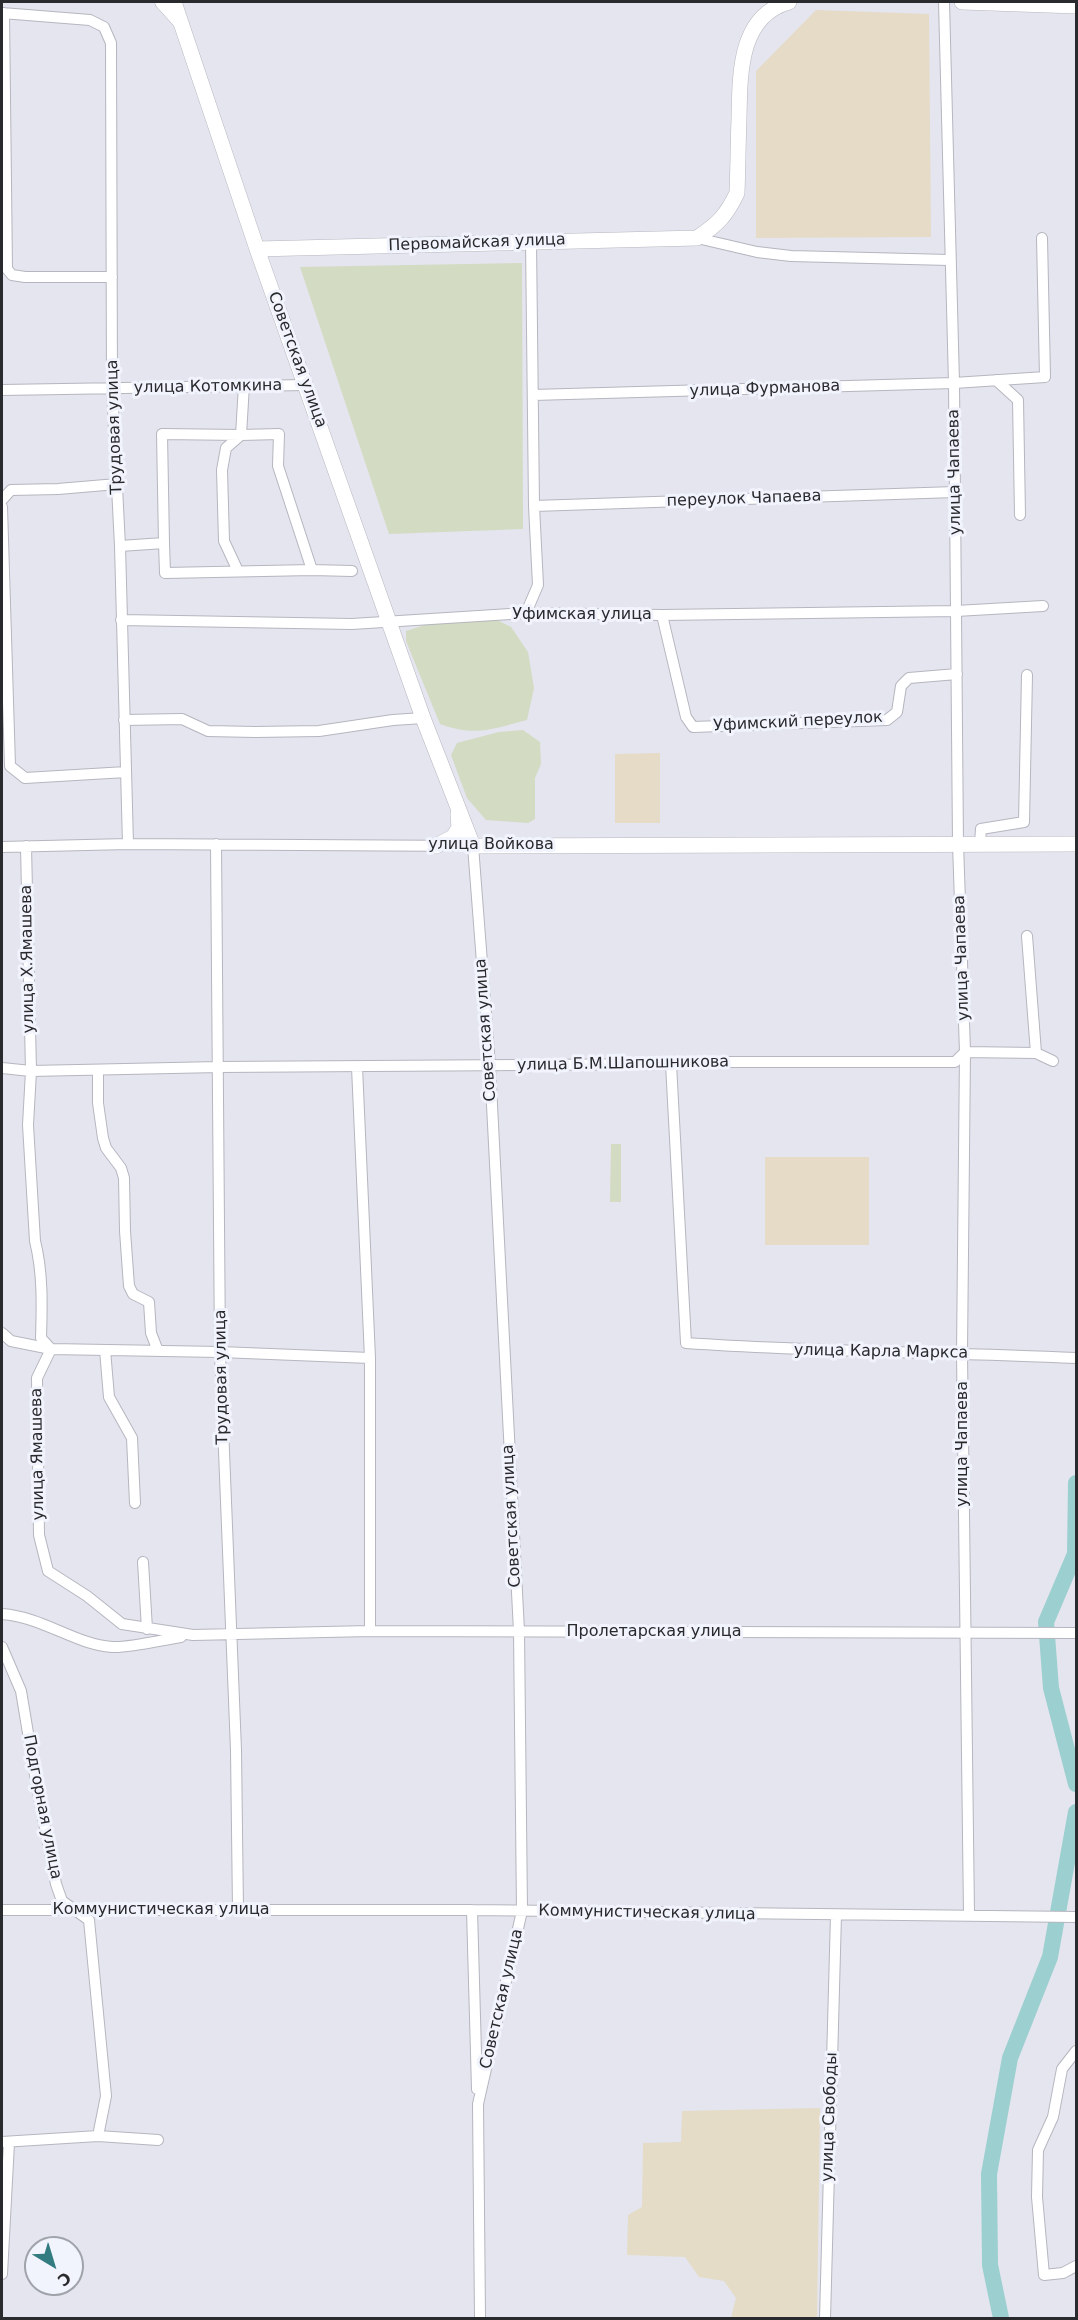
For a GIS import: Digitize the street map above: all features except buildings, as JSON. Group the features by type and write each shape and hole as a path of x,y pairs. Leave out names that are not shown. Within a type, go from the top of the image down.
{"main road":[{"name":"Советская улица","path":"174,2 257,249 423,718 473,846"},
{"path":"697,238 717,225 728,211 737,193 740,71 752,31 761,17 779,4 789,2"},
{"path":"962,2 1077,6"},
{"name":"Первомайская улица","path":"257,249 697,238"},
{"path":"458,808 474,831 488,839 512,845"},
{"path":"435,846 453,837 459,828 458,808"},
{"name":"улица Войкова","path":"473,846 1076,844"}],"street":[{"path":"162,2 182,24"},
{"name":"улица Чапаева","path":"944,2 954,383 958,843 965,1052 962,1353 969,1915"},
{"path":"3,13 7,269 17,276 112,277"},
{"name":"Трудовая улица","path":"3,13 90,20 104,27 111,43 112,389 120,546 128,844"},
{"name":"Первомайская улица","path":"697,238 757,252 790,256 949,260"},
{"name":"улица Фурманова","path":"533,395 954,383 1045,377 1042,238"},
{"path":"526,613 538,585 534,506 531,241"},
{"path":"996,380 1018,400 1020,515"},
{"path":"238,571 224,541 222,470 226,448 241,435 244,385"},
{"name":"улица Котомкина","path":"2,390 306,385"},
{"path":"312,570 278,466 279,434 162,434 165,573 352,571"},
{"path":"2,500 11,490 117,484"},
{"name":"переулок Чапаева","path":"534,506 955,492"},
{"path":"2,507 10,766 25,778 126,772"},
{"path":"120,546 164,543"},
{"name":"Уфимская улица","path":"121,620 391,623 526,613 662,615 956,611 1043,606"},
{"name":"Уфимский переулок","path":"662,615 686,717 693,727 887,720 897,712 901,686 909,678 957,674"},
{"path":"980,843 981,829 1024,822 1027,675"},
{"path":"124,720 182,719 208,731 255,732 319,731 423,718"},
{"name":"улица Войкова","path":"2,847 128,844 473,846"},
{"name":"Трудовая улица","path":"216,844 220,1352 236,1750 238,1910"},
{"name":"улица Х.Ямашева","path":"26,846 31,1071"},
{"name":"Советская улица","path":"473,846 490,1066 519,1631 522,1911 478,2104 480,2319"},
{"path":"1027,936 1036,1053"},
{"name":"улица Б.М.Шапошникова","path":"2,1068 31,1071 718,1062 955,1062 965,1052 1036,1053 1053,1061"},
{"name":"улица Карла Маркса","path":"671,1064 686,1342 784,1350 962,1353 1077,1358"},
{"path":"357,1067 370,1358 370,1631"},
{"path":"98,1070 98,1103 103,1138 106,1148 121,1168 124,1178 124,1231 129,1286 133,1294 149,1302 151,1333 158,1351"},
{"path":"31,1071 28,1125 35,1241 40,1259 41,1338 51,1349"},
{"path":"2,1333 11,1341 51,1349 370,1358"},
{"name":"улица Ямашева","path":"51,1349 37,1378 39,1536 48,1571 87,1596 122,1624 193,1635 231,1634"},
{"path":"105,1350 109,1396 132,1438 135,1503"},
{"path":"143,1562 147,1629"},
{"path":"2,1614 20,1615 80,1639 113,1647 193,1635"},
{"name":"Пролетарская улица","path":"231,1634 370,1631 1077,1634"},
{"name":"Подгорная улица","path":"2,1647 21,1691 56,1884 62,1901 89,1920 106,2096 98,2136"},
{"name":"Коммунистическая улица","path":"2,1910 471,1910 1077,1917"},
{"path":"471,1910 478,2104"},
{"name":"улица Свободы","path":"825,2319 836,1915"},
{"path":"1077,2051 1062,2069 1053,2117 1038,2150 1037,2198 1044,2275 1063,2273 1077,2266"},
{"path":"2,2274 5,2143 98,2136 158,2140"}],"shaded area":[{"path":"816,10 929,14 931,237 756,238 756,71"},
{"path":"660,753 660,823 615,823 615,754"},
{"path":"765,1157 869,1157 869,1245 765,1245"},
{"path":"820,2108 817,2318 731,2318 736,2298 724,2281 699,2277 685,2257 627,2255 628,2215 642,2207 643,2143 681,2142 682,2111"}],"green space":[{"path":"522,263 523,529 389,534 300,267"},
{"path":"493,618 511,627 528,652 534,688 527,720 494,729 474,731 440,724 406,641 406,631 425,625"},
{"path":"523,730 540,742 541,764 535,778 535,819 528,823 486,820 467,798 451,755 457,743 499,732"},
{"path":"611,1144 621,1144 621,1202 610,1202"}],"waterway":[{"path":"1076,1483 1075,1554 1046,1622 1051,1688 1076,1784"},
{"path":"1001,2318 990,2265 989,2174 1010,2058 1050,1957 1076,1812"}]}
